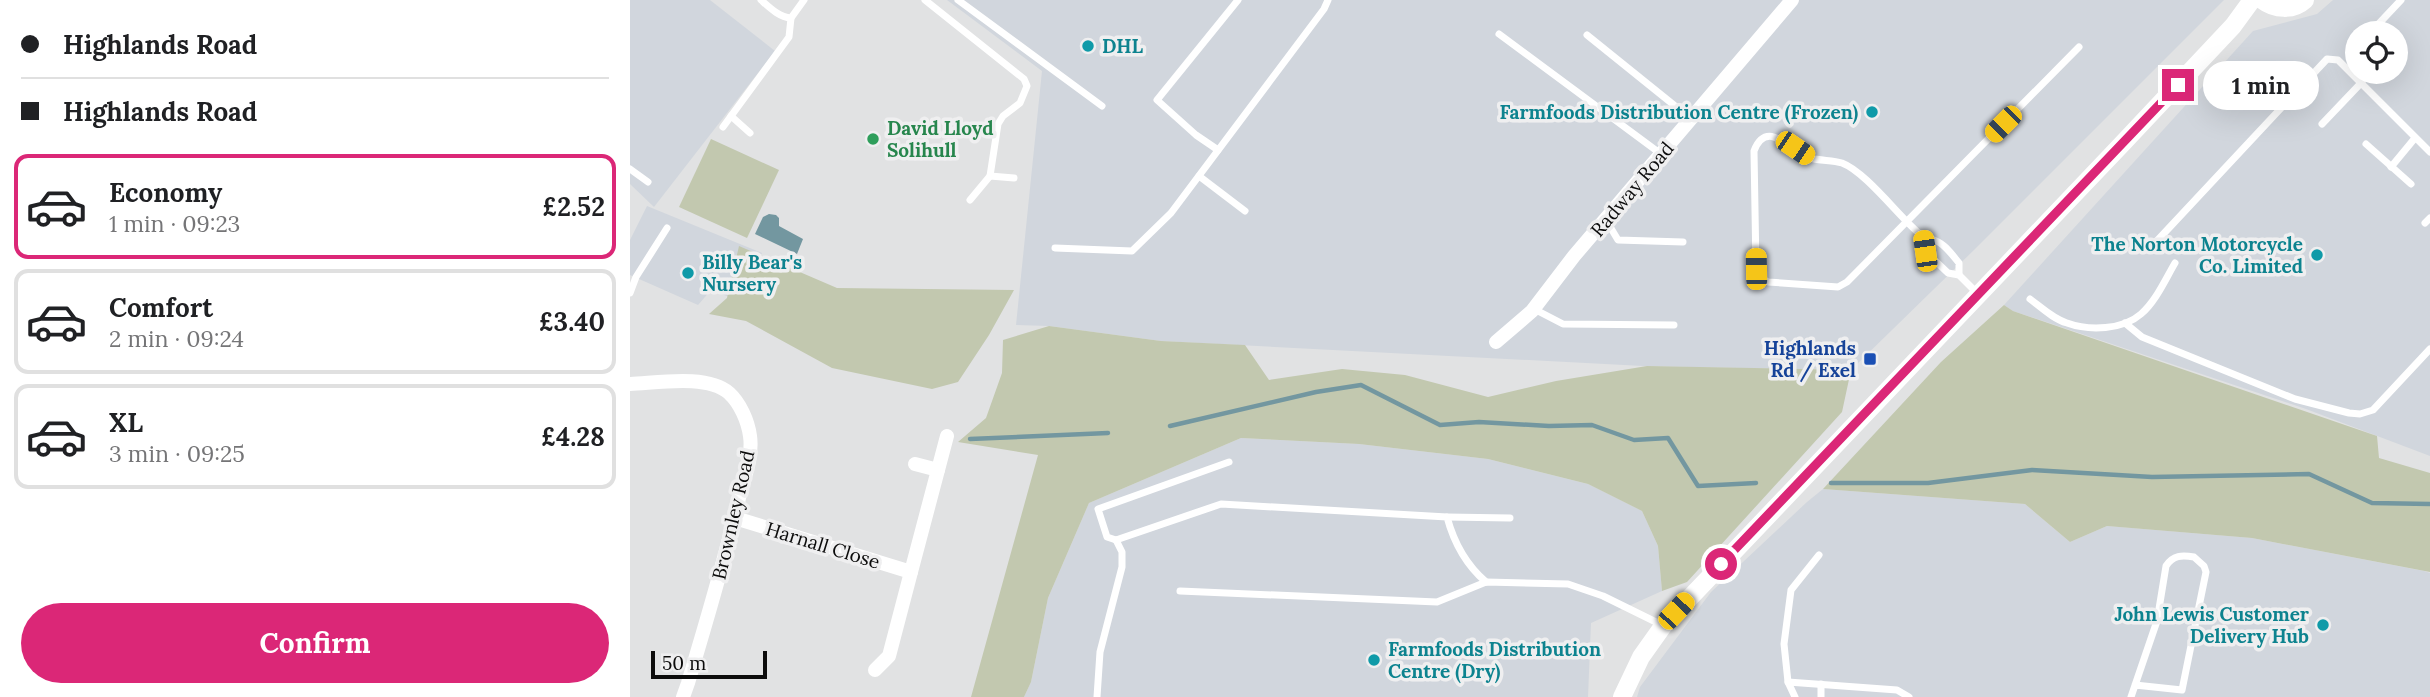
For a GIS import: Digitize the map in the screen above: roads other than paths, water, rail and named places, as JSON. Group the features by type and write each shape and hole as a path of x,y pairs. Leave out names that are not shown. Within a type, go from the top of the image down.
{"street":[{"name":"Radway Road","path":"1496,342 1534,309 1574,256 1792,0"},
{"path":"1622,697 1641,657 1663,626 2233,26 2252,0"},
{"path":"2262,0 2268,5 2284,9 2300,5 2305,0"},
{"name":"Brownley Road","path":"630,384 708,383 729,393 744,414 750,437 749,458 735,518 682,697"},
{"path":"875,670 889,656 947,436"},
{"path":"915,464 938,471"},
{"name":"Harnall Close","path":"735,518 911,572"}],"lane":[{"path":"761,0 780,16 791,18"},
{"path":"723,127 789,37 791,18 804,0"},
{"path":"925,0 1024,79 1027,86 1020,103 1003,116 998,124 990,176 970,200"},
{"path":"958,0 1102,106"},
{"path":"1218,150 1196,135 1157,100 1238,0"},
{"path":"1055,248 1132,251 1171,213 1324,9 1328,0"},
{"path":"2381,21 2401,0"},
{"path":"1499,34 1661,155"},
{"path":"1587,35 1691,119"},
{"path":"1959,275 1959,263 1938,241 1923,237 1908,221 1853,169 1842,163 1809,158 1780,139 1767,137 1758,142 1754,151 1758,276 1768,282 1838,287 1847,282 1908,221 2079,47"},
{"path":"2154,244 2327,59 2338,60 2345,66"},
{"path":"2322,124 2360,84"},
{"path":"2364,84 2430,152"},
{"path":"731,116 750,133"},
{"path":"2391,167 2415,138"},
{"path":"2366,144 2411,184"},
{"path":"630,169 648,182"},
{"path":"990,176 1014,178"},
{"path":"1199,176 1245,211"},
{"path":"1606,220 1618,240 1683,242"},
{"path":"630,293 636,277 667,228"},
{"path":"1923,237 1925,251 1948,273 1959,275 1979,295"},
{"path":"2029,299 2066,323 2090,328 2109,327 2125,323 2141,314 2155,298 2175,263"},
{"path":"1534,309 1563,324 1674,325"},
{"path":"2125,323 2142,337 2295,399 2360,414 2373,410 2430,349"},
{"path":"1229,462 1098,509 1107,537 1116,540 1221,504 1510,518"},
{"path":"1447,517 1452,537 1469,567 1486,582"},
{"path":"1097,697 1100,652 1122,567 1122,552 1116,540"},
{"path":"1795,697 1788,682 1784,644 1791,590 1819,555"},
{"path":"2131,697 2135,685 2157,621 2166,566 2176,556 2194,557 2204,566 2206,572 2182,690 2135,685"},
{"path":"1180,591 1437,602 1486,582 1567,584 1603,596 1663,626"},
{"path":"1788,682 1897,690 1909,697"},
{"path":"1821,684 1821,697"}],"water":[{"path":"769,214 779,218 779,226 803,239 797,254 755,234 763,217"}],"waterway":[{"path":"1170,426 1316,392 1361,385 1440,425 1479,422 1549,426 1592,425 1634,440 1668,438 1698,486 1756,483"},
{"path":"970,439 1108,433"},
{"path":"1831,483 1928,483 2032,470 2152,477 2309,474 2372,503 2430,504"}],"place":[{"name":"DHL","path":"1088,46"},
{"name":"Farmfoods Distribution Centre (Frozen)","path":"1872,112"},
{"name":"David Lloyd Solihull","path":"873,139"},
{"name":"The Norton Motorcycle Co. Limited","path":"2317,255"},
{"name":"Billy Bear's Nursery","path":"688,273"},
{"name":"Highlands Rd / Exel","path":"1870,359"},
{"name":"John Lewis Customer Delivery Hub","path":"2323,625"},
{"name":"Farmfoods Distribution Centre (Dry)","path":"1374,660"}]}
